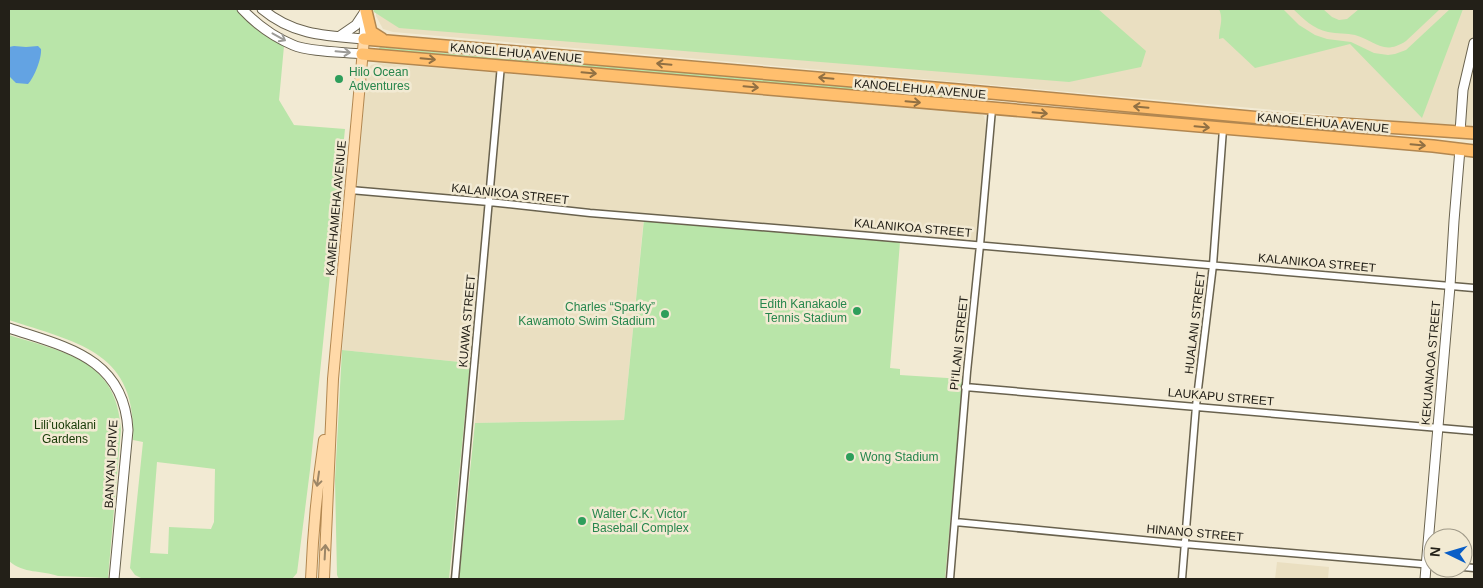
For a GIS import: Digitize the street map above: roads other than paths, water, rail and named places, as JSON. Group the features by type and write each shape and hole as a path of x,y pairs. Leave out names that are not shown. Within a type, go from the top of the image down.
{"highway":[{"path":"366,10 371,32 386,40"},
{"name":"KANOELEHUA AVENUE","path":"364,39 1283,120 1474,133"},
{"name":"KANOELEHUA AVENUE","path":"362,54 1474,151"},
{"path":"958,90 984,102 992,109 999,102 1014,96"},
{"path":"1460,132 1460,149"}],"main road":[{"name":"KAMEHAMEHA AVENUE","path":"324,579 333,379 364,39"},
{"name":"KAMEHAMEHA AVENUE","path":"311,579 316,495 333,379"}],"street":[{"path":"242,9 257,23 293,45 362,54"},
{"path":"262,9 282,23 300,31 364,39 366,10"},
{"path":"340,36 356,25 366,10"},
{"path":"1460,132 1463,90 1474,43"},
{"name":"KUAWA STREET","path":"455,579 501,65"},
{"name":"PI‘ILANI STREET","path":"950,579 965,386 992,109"},
{"name":"HUALANI STREET","path":"1182,579 1196,406 1213,265 1223,129"},
{"name":"KEKUANAOA STREET","path":"1432,528 1460,149"},
{"name":"KALANIKOA STREET","path":"350,190 600,214 1474,288"},
{"name":"BANYAN DRIVE","path":"9,328 68,348 87,357 104,371 120,395 128,430 114,579"},
{"name":"LAUKAPU STREET","path":"965,386 1474,431"},
{"name":"HINANO STREET","path":"954,522 1184,544 1423,563"}],"water":[{"path":"38,46 41,49 37,68 28,84 16,83 9,76 9,47"}],"place":[{"name":"Hilo Ocean Adventures","path":"339,79"},
{"name":"Edith Kanakaole Tennis Stadium","path":"857,311"},
{"name":"Charles “Sparky” Kawamoto Swim Stadium","path":"665,314"},
{"name":"Wong Stadium","path":"850,457"},
{"name":"Walter C.K. Victor Baseball Complex","path":"582,521"}],"park label":[{"name":"Liliʻuokalani Gardens","path":"65,432"}]}
